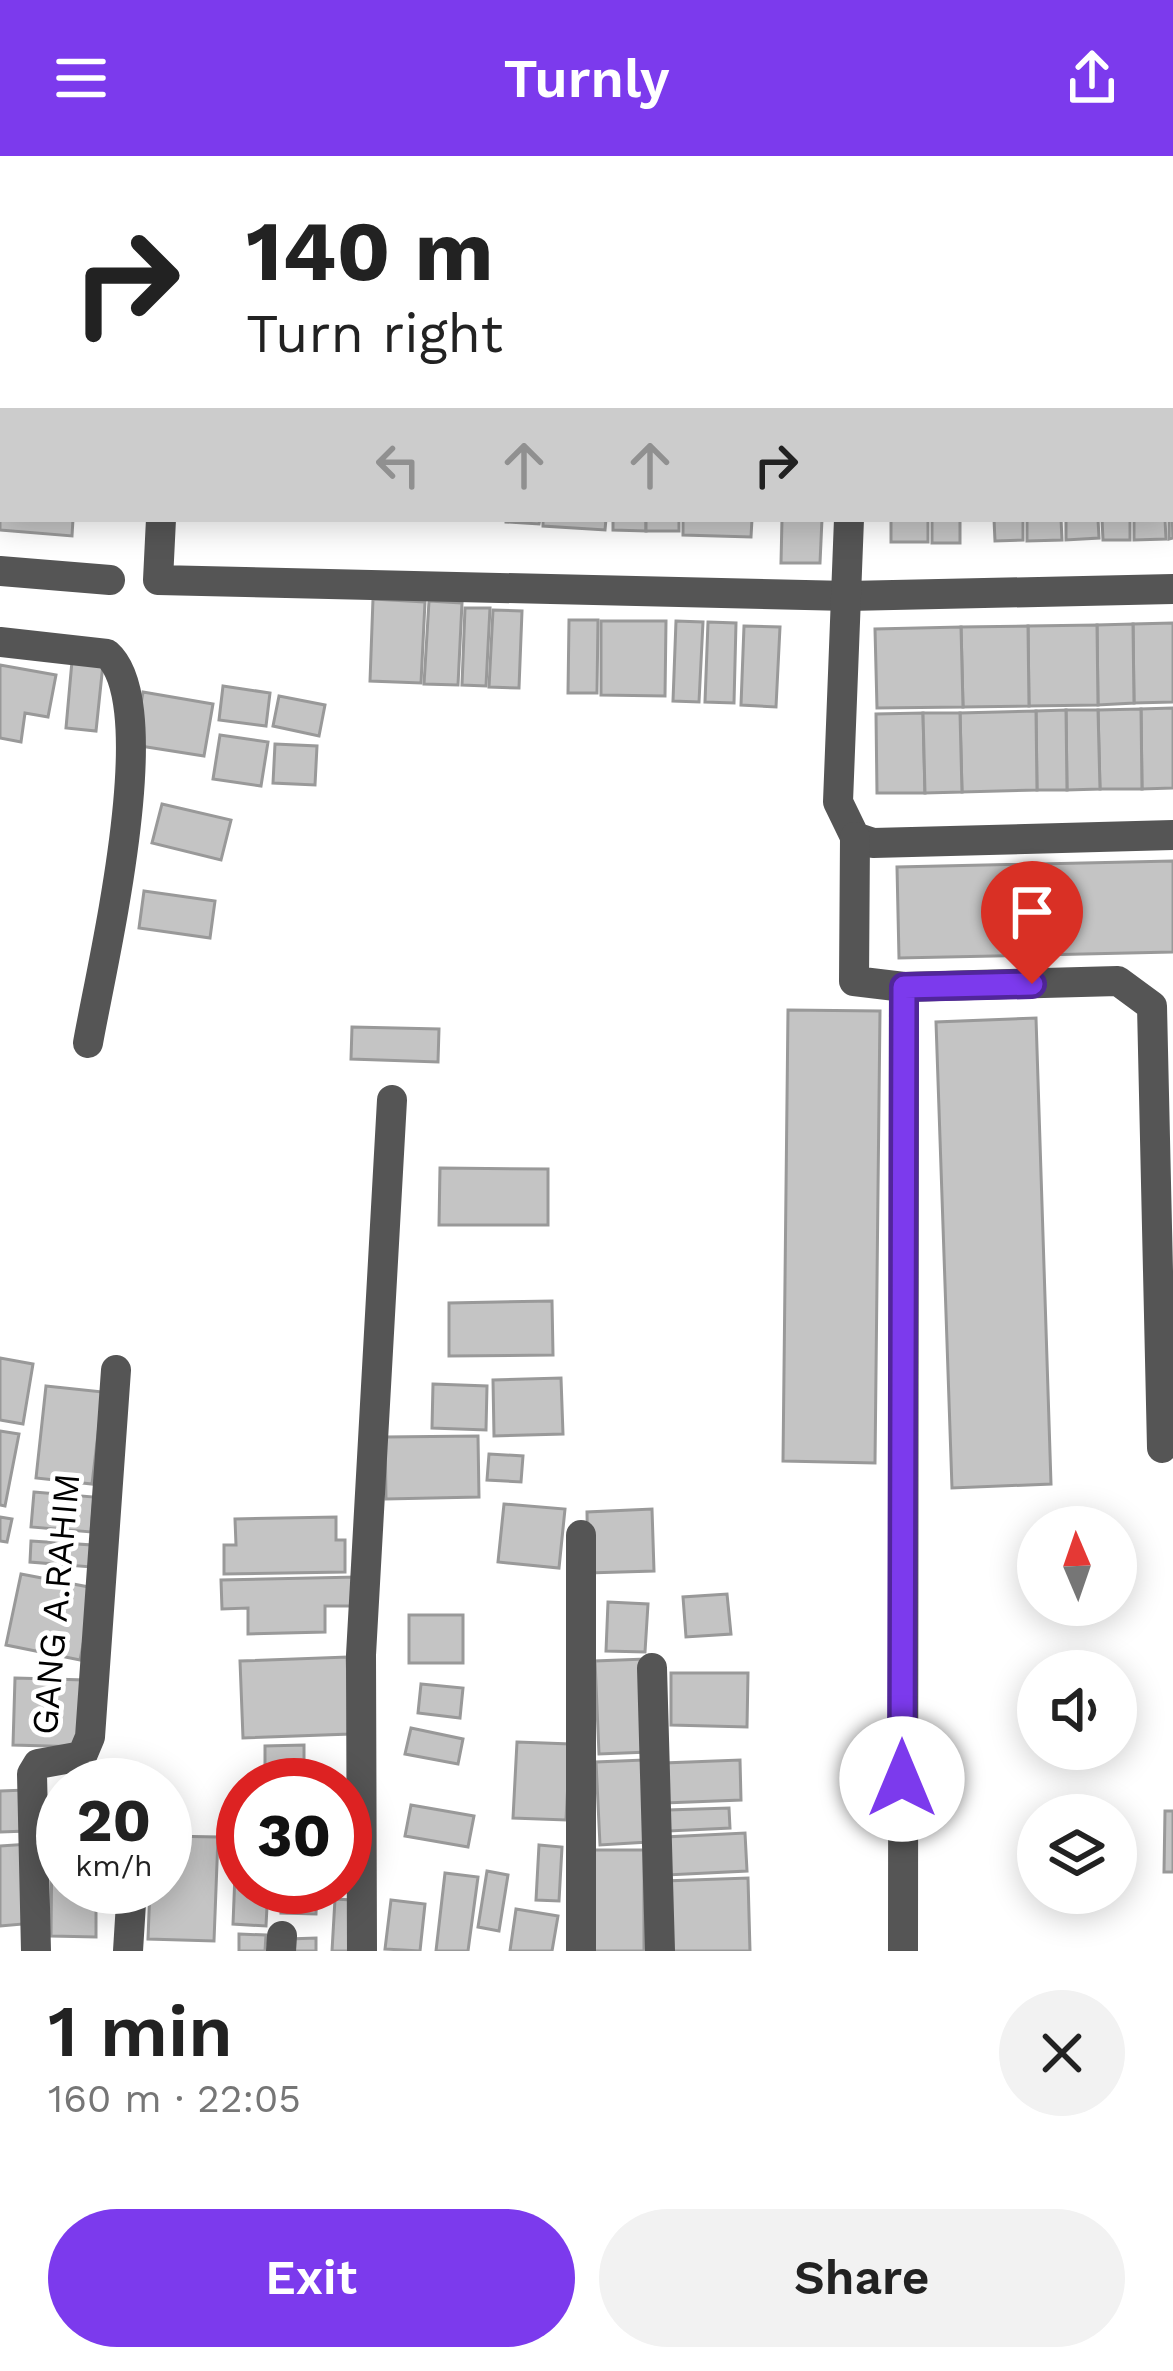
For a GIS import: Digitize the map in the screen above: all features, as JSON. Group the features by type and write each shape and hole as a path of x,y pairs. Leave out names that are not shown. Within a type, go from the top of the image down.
{"street":[{"path":"161,522 158,580 848,596 1173,589"},
{"path":"849,522 838,802 855,837 854,981 904,987 1118,981 1153,1006 1162,1448"},
{"path":"0,571 110,580"},
{"path":"0,642 107,653 124,677 131,794 88,1043"},
{"path":"855,837 873,843 1173,835"},
{"path":"903,1951 904,987"},
{"path":"362,1951 361,1654 392,1100"},
{"name":"GANG A.RAHIM","path":"36,1951 32,1774 38,1764 82,1756 91,1737 116,1370"},
{"path":"581,1534 581,1951"},
{"path":"652,1668 660,1951"},
{"path":"128,1951 130,1914"}],"building":[{"path":"0,522 73,522 72,536 0,530"},
{"path":"543,522 606,522 605,530 543,526"},
{"path":"613,522 646,522 646,531 613,530"},
{"path":"646,522 679,522 679,531 646,531"},
{"path":"683,522 752,522 751,537 683,535"},
{"path":"782,522 822,522 820,563 781,563"},
{"path":"891,522 928,522 928,542 891,542"},
{"path":"932,522 960,522 960,543 932,543"},
{"path":"994,522 1023,522 1023,540 995,541"},
{"path":"1027,522 1061,522 1062,540 1027,541"},
{"path":"1066,522 1098,522 1099,538 1066,540"},
{"path":"1102,522 1130,522 1130,540 1103,540"},
{"path":"1134,522 1165,522 1166,539 1134,540"},
{"path":"373,599 425,602 421,683 370,681"},
{"path":"429,601 462,603 458,685 424,684"},
{"path":"465,608 490,608 486,686 462,685"},
{"path":"493,610 522,611 519,688 489,687"},
{"path":"569,620 598,620 597,693 568,693"},
{"path":"601,621 666,621 665,696 601,695"},
{"path":"676,621 703,622 699,702 673,701"},
{"path":"708,622 736,623 734,703 705,702"},
{"path":"1173,623 1173,702 1134,703 1133,624"},
{"path":"1133,624 1134,703 1098,705 1097,625"},
{"path":"1097,625 1098,705 1029,706 1028,626"},
{"path":"744,626 780,627 776,707 741,705"},
{"path":"1028,626 1029,706 963,707 961,627"},
{"path":"961,627 963,707 877,708 875,629"},
{"path":"72,661 103,664 96,731 66,728"},
{"path":"0,665 56,675 48,717 25,713 21,742 0,738"},
{"path":"223,686 270,693 266,726 219,720"},
{"path":"143,692 213,704 204,756 134,745"},
{"path":"279,696 325,705 319,736 273,726"},
{"path":"1173,708 1173,788 1142,789 1141,709"},
{"path":"1141,709 1142,789 1100,789 1098,710"},
{"path":"1066,710 1098,710 1100,789 1067,790"},
{"path":"1066,710 1067,790 1037,790 1036,711"},
{"path":"1036,711 1037,790 962,792 960,713"},
{"path":"923,713 925,793 877,793 876,714"},
{"path":"923,713 960,713 962,792 925,793"},
{"path":"220,735 268,742 261,786 213,779"},
{"path":"275,744 317,746 315,785 273,783"},
{"path":"162,804 231,820 221,860 152,843"},
{"path":"1173,861 1173,952 899,958 897,867"},
{"path":"144,891 215,901 210,938 139,928"},
{"path":"788,1010 880,1011 875,1463 783,1461"},
{"path":"1036,1018 1051,1484 952,1488 936,1022"},
{"path":"352,1027 439,1029 438,1062 351,1059"},
{"path":"440,1168 548,1169 548,1225 439,1225"},
{"path":"552,1301 553,1355 449,1356 449,1303"},
{"path":"0,1358 33,1364 23,1424 0,1420"},
{"path":"561,1378 563,1434 494,1436 493,1380"},
{"path":"433,1384 487,1386 486,1430 432,1428"},
{"path":"46,1386 103,1392 92,1484 36,1478"},
{"path":"0,1431 19,1434 5,1506 0,1505"},
{"path":"478,1436 479,1497 386,1499 385,1437"},
{"path":"489,1454 523,1456 521,1482 487,1480"},
{"path":"34,1492 94,1497 91,1532 31,1527"},
{"path":"504,1504 565,1509 559,1568 498,1562"},
{"path":"652,1509 654,1571 588,1573 587,1512"},
{"path":"0,1517 12,1519 7,1542 0,1541"},
{"path":"336,1517 336,1540 345,1540 345,1572 224,1574 224,1545 236,1545 235,1519"},
{"path":"31,1541 92,1545 91,1567 30,1562"},
{"path":"21,1574 94,1588 80,1660 6,1645"},
{"path":"357,1577 357,1606 325,1606 325,1632 248,1634 248,1608 222,1609 221,1580"},
{"path":"727,1594 731,1634 686,1637 683,1597"},
{"path":"608,1602 648,1604 645,1652 606,1651"},
{"path":"409,1615 463,1615 463,1663 409,1663"},
{"path":"347,1657 350,1734 243,1738 240,1661"},
{"path":"645,1659 649,1752 599,1754 595,1661"},
{"path":"671,1673 748,1673 747,1727 671,1725"},
{"path":"15,1678 85,1680 83,1747 13,1745"},
{"path":"421,1684 463,1688 460,1718 418,1713"},
{"path":"411,1728 463,1739 458,1764 405,1754"},
{"path":"517,1742 570,1744 566,1820 513,1818"},
{"path":"304,1745 304,1758 265,1758 265,1746"},
{"path":"644,1760 648,1842 600,1845 596,1762"},
{"path":"740,1760 741,1800 665,1803 664,1763"},
{"path":"26,1790 27,1831 0,1832 0,1791"},
{"path":"411,1805 474,1816 468,1847 405,1836"},
{"path":"729,1808 730,1828 669,1831 668,1810"},
{"path":"1165,1811 1173,1811 1173,1872 1164,1872"},
{"path":"745,1833 747,1871 667,1875 665,1837"},
{"path":"192,1837 216,1837 214,1941 148,1939 149,1914 192,1914"},
{"path":"29,1844 35,1923 0,1926 0,1846"},
{"path":"539,1845 562,1847 559,1901 536,1900"},
{"path":"594,1850 644,1850 644,1951 594,1951"},
{"path":"487,1871 508,1875 499,1931 478,1927"},
{"path":"445,1873 478,1877 468,1951 436,1951"},
{"path":"748,1878 750,1951 667,1951 664,1881"},
{"path":"391,1900 425,1904 420,1951 385,1949"},
{"path":"516,1909 558,1916 552,1951 510,1951"},
{"path":"51,1914 96,1914 96,1937 51,1936"},
{"path":"233,1914 267,1914 266,1926 233,1924"},
{"path":"334,1914 351,1914 350,1951 332,1951"},
{"path":"239,1934 266,1935 265,1951 239,1951"},
{"path":"316,1938 316,1951 288,1951 288,1939"}],"route":[{"path":"902,1779 904,987 1032,984"}]}
